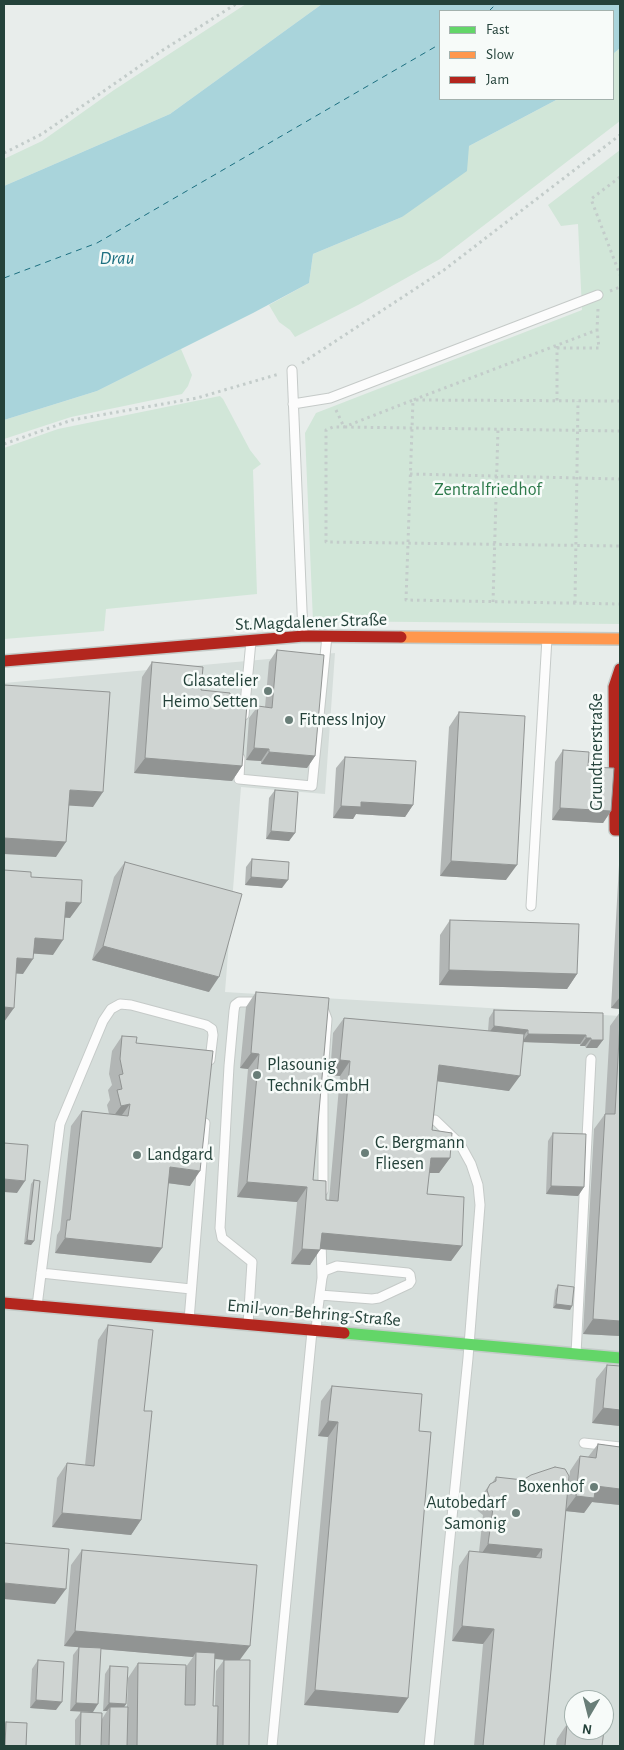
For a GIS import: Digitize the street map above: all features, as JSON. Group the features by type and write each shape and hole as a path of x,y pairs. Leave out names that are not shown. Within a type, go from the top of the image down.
{"street":[{"name":"St.Magdalener Straße","path":"4,661 304,636 620,639"},
{"name":"Grundtnerstraße","path":"620,669 614,687 614,830 620,830"},
{"name":"Emil-von-Behring-Straße","path":"4,1303 620,1358"}],"lane":[{"path":"293,404 330,398 598,295"},
{"path":"292,370 304,636"},
{"path":"241,750 239,779 312,786 327,636"},
{"path":"531,906 547,638"},
{"path":"244,721 251,640"},
{"path":"248,1325 252,1262 222,1238 220,1228 229,1066 235,1005 246,1001 273,1003"},
{"path":"37,1306 60,1124 103,1021 112,1008 120,1004 131,1005 206,1025 212,1029 213,1035 210,1065"},
{"path":"318,1007 322,1008 327,1019 323,1074 323,1197"},
{"path":"576,1354 590,1059"},
{"path":"188,1320 206,1115"},
{"path":"429,1746 469,1345 480,1205 478,1184 471,1164 460,1144 435,1120"},
{"path":"272,1746 314,1331 322,1278 321,1232"},
{"path":"320,1295 379,1298 411,1281 408,1273 337,1266 324,1271 322,1278"},
{"path":"41,1273 191,1288"},
{"path":"584,1444 620,1447"}],"path":[{"path":"4,153 42,134 163,50 236,4"},
{"path":"4,444 72,420 197,398 292,370 444,270 620,135"},
{"path":"620,177 591,200 620,274"},
{"path":"557,347 599,348 597,330 598,295"},
{"path":"344,427 557,347 597,330"},
{"path":"557,347 557,401"},
{"path":"412,400 620,401"},
{"path":"412,400 406,600 620,604"},
{"path":"575,603 578,401"},
{"path":"620,431 344,427 333,427 326,430 326,542 620,546"},
{"path":"493,602 498,429"},
{"path":"410,474 620,480"}],"shaded area":[{"path":"335,653 325,794 241,787 225,992 620,1016 620,1746 4,1746 4,683"}],"green space":[{"path":"246,4 322,4 170,114 4,186 4,159 42,141 114,90"},
{"path":"620,48 620,121 440,259 358,305 295,337 290,330 279,322 269,305 309,283 313,254 402,217 469,146 556,100 614,100 614,53"},
{"name":"Zentralfriedhof","path":"620,150 620,624 313,621 305,433 316,413 582,310 578,224 561,226 548,205"},
{"path":"181,349 192,375 188,386 182,394 71,417 4,439 4,420 97,391"},
{"path":"220,396 250,450 261,464 253,470 257,594 106,609 104,631 4,639 4,448 58,429"}],"water":[{"name":"Drau","path":"322,4 620,4 620,48 614,53 614,10 439,10 439,100 556,100 469,146 467,171 402,217 313,254 309,283 97,391 4,420 4,186 170,114"}],"building":[{"path":"277,650 324,655 315,756 269,752 269,749 254,748 258,706 272,708"},
{"path":"152,662 203,667 201,690 230,693 230,702 247,704 242,766 145,758"},
{"path":"4,685 110,692 103,792 70,790 66,842 4,838"},
{"path":"459,712 525,716 517,865 451,861"},
{"path":"563,750 589,752 588,767 614,768 611,811 560,808"},
{"path":"345,757 416,761 413,805 361,802 361,807 341,806"},
{"path":"275,790 298,792 295,833 271,831"},
{"path":"252,859 289,862 288,880 251,877"},
{"path":"125,862 242,894 219,977 103,946"},
{"path":"4,870 31,872 31,877 82,880 81,903 66,902 63,940 35,938 33,959 17,958 14,1008 4,1007"},
{"path":"450,920 579,924 577,974 449,970"},
{"path":"256,992 329,998 313,1180 326,1181 326,1200 338,1201 350,1061 340,1060 344,1018 524,1034 520,1076 439,1065 432,1130 452,1133 450,1158 431,1158 427,1194 464,1197 462,1246 322,1233 320,1250 302,1249 307,1187 247,1182 259,1054 251,1053"},
{"path":"494,1010 603,1013 603,1040 591,1040 591,1038 586,1038 586,1035 528,1034 528,1030 494,1026"},
{"path":"620,1021 620,1321 593,1319 605,1114 615,1114"},
{"path":"122,1036 137,1037 136,1043 213,1051 200,1171 170,1167 162,1248 65,1238 67,1220 70,1220 82,1111 128,1116 130,1104 121,1106 117,1090 122,1089 119,1075 123,1074 120,1059"},
{"path":"553,1133 586,1134 584,1187 551,1186"},
{"path":"4,1143 28,1145 25,1181 4,1179"},
{"path":"34,1180 40,1181 34,1241 27,1240"},
{"path":"558,1285 574,1287 572,1306 556,1304"},
{"path":"108,1325 153,1330 144,1411 152,1411 141,1520 62,1513 67,1463 94,1466"},
{"path":"607,1365 620,1366 620,1410 603,1408"},
{"path":"332,1386 422,1394 419,1431 431,1432 408,1698 315,1690 338,1422 328,1421"},
{"path":"598,1444 620,1447 620,1489 596,1486 594,1498 576,1496 580,1456 596,1458"},
{"path":"555,1467 565,1469 569,1476 544,1746 483,1746 494,1629 462,1626 469,1551 541,1558 542,1549 488,1544 494,1501 489,1496 487,1490 490,1484 496,1481 496,1477 523,1480 531,1475"},
{"path":"4,1543 69,1549 66,1589 4,1583"},
{"path":"82,1550 257,1565 250,1646 75,1631"},
{"path":"79,1647 101,1648 98,1704 76,1703"},
{"path":"196,1652 215,1653 213,1706 218,1706 217,1746 137,1746 138,1663 186,1665 185,1705 195,1705"},
{"path":"38,1660 64,1662 62,1702 36,1700"},
{"path":"224,1660 250,1660 249,1746 223,1746"},
{"path":"110,1666 128,1667 126,1704 109,1703"},
{"path":"110,1707 128,1707 127,1746 109,1746"},
{"path":"81,1712 102,1713 101,1746 80,1746"},
{"path":"6,1722 27,1723 26,1746 5,1746"},
{"path":"566,1740 603,1740 602,1746 565,1746"}],"ferry route":[{"path":"490,10 496,4"},
{"path":"4,278 97,243 439,45"}],"traffic: fast":[{"path":"344,1333 620,1358"}],"traffic: slow":[{"path":"401,637 620,639"}],"traffic: jam":[{"path":"4,661 304,636 401,637"},
{"path":"620,669 614,687 615,830 620,830"},
{"path":"4,1303 344,1333"}],"place":[{"name":"Glasatelier Heimo Setten","path":"268,691"},
{"name":"Fitness Injoy","path":"289,720"},
{"name":"Plasounig Technik GmbH","path":"257,1075"},
{"name":"C. Bergmann Fliesen","path":"365,1153"},
{"name":"Landgard","path":"137,1155"},
{"name":"Boxenhof","path":"594,1487"},
{"name":"Autobedarf Samonig","path":"516,1513"}]}
